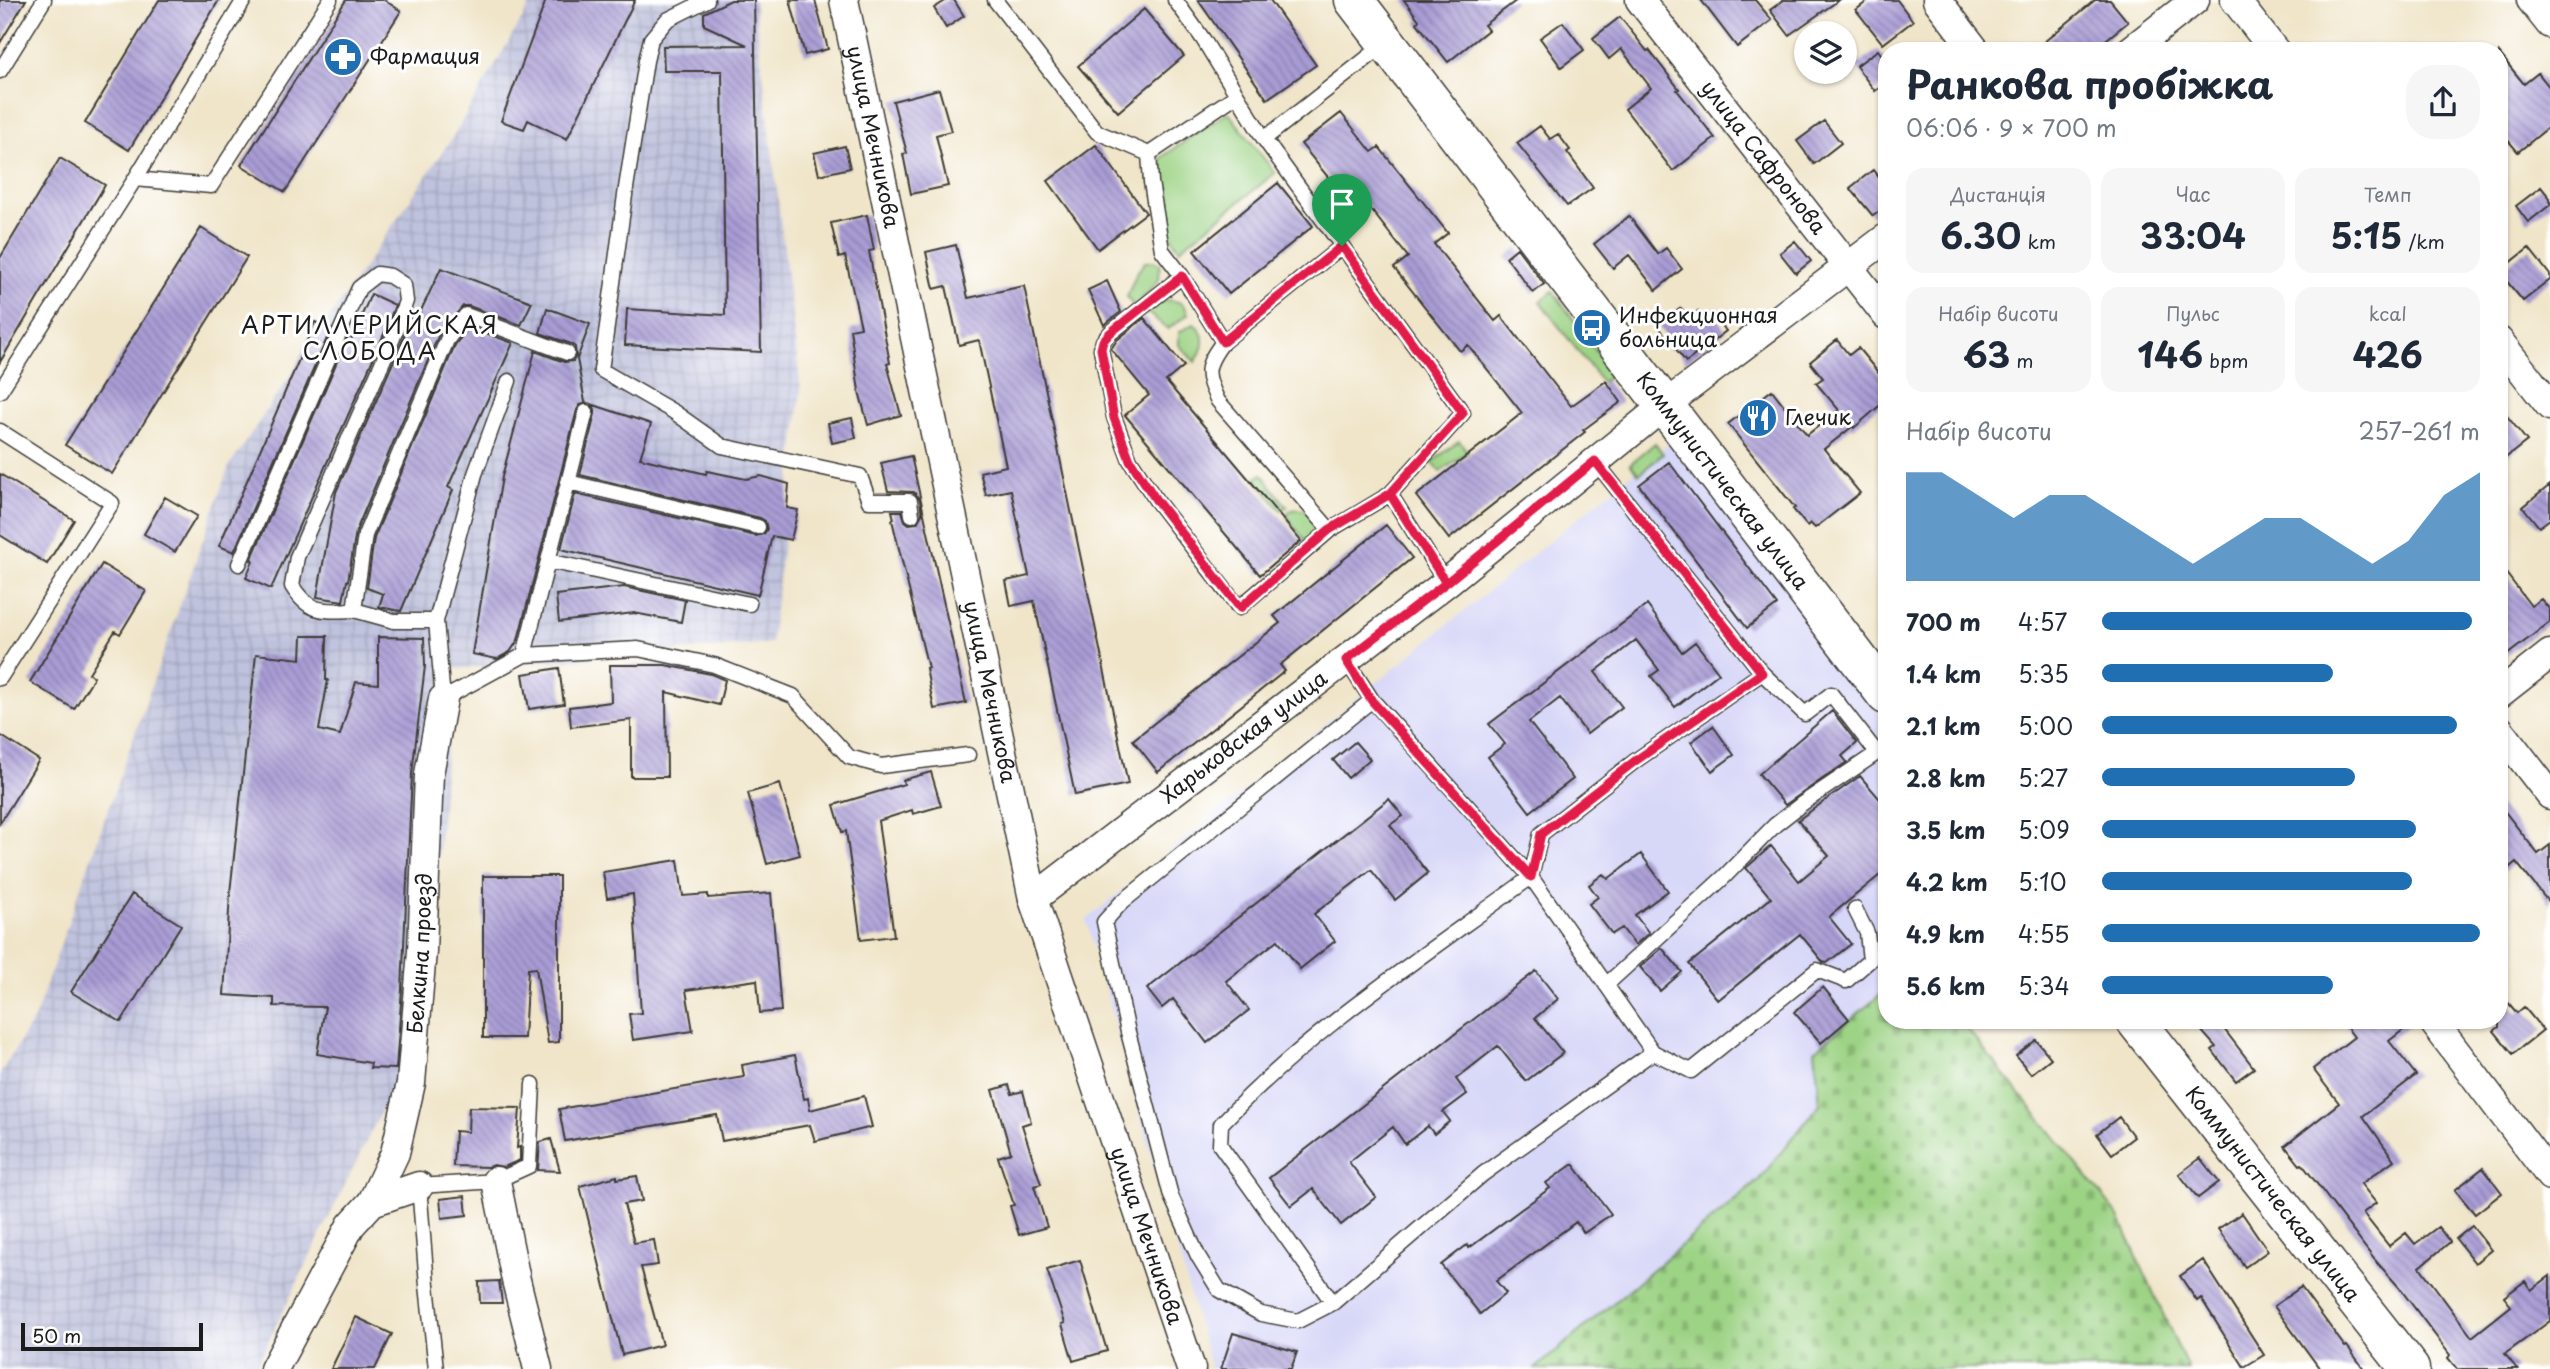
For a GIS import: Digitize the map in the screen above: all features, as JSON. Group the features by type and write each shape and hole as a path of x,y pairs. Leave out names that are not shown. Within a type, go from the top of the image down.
{"street":[{"name":"улица Мечникова","path":"844,0 1033,899 1191,1369"},
{"name":"Коммунистическая улица","path":"1354,0 1878,685"},
{"name":"улица Сафронова","path":"1640,0 1878,305"},
{"path":"1937,0 1969,42"},
{"path":"2141,42 2195,0"},
{"path":"2235,0 2268,42"},
{"path":"2531,0 2550,24"},
{"name":"Харьковская улица","path":"1033,899 1446,583 1665,405 1878,244"},
{"path":"2508,352 2550,406"},
{"path":"2508,687 2550,654"},
{"name":"Белкина проезд","path":"274,1369 351,1225 372,1202 395,1153 411,1083 422,951 429,774 443,699"},
{"path":"2508,741 2550,796"},
{"name":"Коммунистическая улица","path":"2143,1029 2410,1369"},
{"path":"2439,1029 2550,1176"},
{"path":"496,1181 538,1369"},
{"path":"372,1202 419,1186"}],"lane":[{"path":"0,71 44,0"},
{"path":"0,391 135,179 244,0"},
{"path":"135,179 211,186 330,0"},
{"path":"706,0 667,20 651,39 626,188 601,370 674,412 722,446 860,476 869,501 911,500 912,514"},
{"path":"995,0 1097,132 1149,154"},
{"path":"1175,0 1203,39 1264,139 1463,413 1390,494 1329,530 1240,608 1156,500 1130,460 1114,418 1101,349 1103,341 1110,333 1182,276"},
{"path":"1264,139 1388,42"},
{"path":"1149,154 1237,95"},
{"path":"1149,154 1162,250 1182,276 1223,342"},
{"path":"1329,530 1218,401 1207,379 1212,357 1223,342 1342,246"},
{"path":"239,564 359,288 377,274 390,276 404,285 405,301 393,338 297,557 292,586 301,600 322,612 354,610 394,621 436,621"},
{"path":"354,610 365,535 447,340 466,315 567,353"},
{"path":"509,381 475,474 436,621 443,699 524,655 638,649 714,665 793,696 849,757 881,766 968,755"},
{"path":"524,655 586,412"},
{"path":"0,431 112,503 0,678"},
{"path":"1595,461 1762,673 1805,714 1831,694 1877,753 1774,825 1724,877 1606,985"},
{"path":"568,482 758,527"},
{"path":"1390,494 1446,583"},
{"path":"548,561 749,604"},
{"path":"1346,660 1372,701 1531,877 1653,1052 1691,1071 1817,970 1846,981 1870,960 1867,933 1855,909"},
{"path":"1333,1303 1220,1145 1221,1124 1244,1100 1355,1005 1531,877 1541,834 1635,761 1762,673"},
{"path":"1372,701 1121,903 1104,922 1128,1032 1171,1196 1198,1256 1219,1290 1261,1314 1298,1321 1333,1303 1483,1174 1653,1052"},
{"path":"436,1369 419,1186 496,1181 529,1166 533,1084"}],"shaded area":[{"path":"533,0 754,0 801,391 771,643 453,669 420,1084 414,1100 387,1099 255,1369 0,1369 0,1074 35,1017 229,466 454,135"},
{"path":"1677,437 1878,711 1878,997 1815,1050 1820,1104 1759,1180 1535,1369 1211,1369 1086,920"}],"green space":[{"path":"1228,112 1275,173 1180,249 1169,230 1162,205 1159,179 1162,157"},
{"path":"1154,261 1160,265 1159,279 1135,308 1127,297 1136,274 1145,262"},
{"path":"1553,291 1613,374 1602,382 1540,302"},
{"path":"1165,300 1180,302 1188,314 1168,329 1143,309"},
{"path":"1194,324 1203,337 1201,352 1195,362 1179,345 1179,332"},
{"path":"1459,441 1468,452 1440,472 1432,462"},
{"path":"1655,443 1663,454 1639,474 1630,464"},
{"path":"1262,474 1287,507 1281,510 1255,479"},
{"path":"1289,511 1307,511 1315,520 1315,538 1307,543 1287,517"},
{"path":"1878,997 1878,1029 1967,1029 2118,1215 2188,1369 1535,1369 1759,1180 1820,1104 1815,1050"}],"building":[{"path":"0,0 26,0 0,43"},
{"path":"159,0 219,0 129,150 85,123"},
{"path":"346,0 384,0 401,11 285,192 241,165"},
{"path":"546,0 635,0 567,139 528,120 524,129 501,121"},
{"path":"731,0 754,0 761,352 625,345 627,309 725,315 722,71 664,71 663,46 747,45 704,25 704,13"},
{"path":"790,0 815,0 828,49 805,55"},
{"path":"947,0 954,0 964,16 946,28 934,8"},
{"path":"1198,0 1270,0 1316,65 1267,99"},
{"path":"1404,0 1517,0 1484,25 1488,30 1448,62 1417,23 1419,20"},
{"path":"1701,0 1755,0 1772,20 1737,47"},
{"path":"1784,0 1839,0 1809,21 1794,21 1794,32 1789,35 1770,10"},
{"path":"1869,0 1897,0 1913,21 1886,42 1881,42 1856,10"},
{"path":"2095,0 2110,0 2128,22 2103,42 2044,42"},
{"path":"1144,9 1184,56 1118,112 1078,66"},
{"path":"1620,17 1647,51 1649,50 1715,138 1673,171 1625,109 1651,88 1621,49 1609,59 1593,38"},
{"path":"1563,22 1584,50 1561,67 1540,38"},
{"path":"1878,50 1878,89 1875,91 1857,65"},
{"path":"2508,64 2524,84 2538,73 2550,88 2550,126 2518,152 2508,140"},
{"path":"939,89 951,131 936,135 948,186 911,194 903,154 907,153 893,101"},
{"path":"1341,113 1372,152 1379,147 1448,233 1434,244 1495,321 1501,316 1571,406 1606,381 1621,402 1449,539 1416,496 1522,413 1468,345 1460,351 1394,268 1408,257 1347,179 1336,187 1301,144"},
{"path":"1824,121 1841,143 1814,164 1797,141"},
{"path":"1540,126 1550,139 1558,134 1570,150 1567,152 1593,188 1567,206 1517,143"},
{"path":"1096,145 1146,213 1098,249 1048,181"},
{"path":"845,146 850,168 819,175 814,153"},
{"path":"60,158 105,185 0,362 0,258"},
{"path":"1873,170 1878,177 1878,212 1873,216 1850,188"},
{"path":"1278,183 1313,226 1229,294 1194,251"},
{"path":"2541,187 2550,198 2550,205 2528,222 2516,206"},
{"path":"867,215 874,250 869,251 890,363 887,364 901,415 868,425 859,391 850,329 861,327 845,256 839,258 831,223"},
{"path":"1629,216 1658,254 1666,248 1682,269 1656,290 1629,255 1613,268 1594,244"},
{"path":"201,228 247,257 112,474 65,445"},
{"path":"1795,241 1811,261 1796,273 1780,253"},
{"path":"956,245 968,298 1024,286 1128,784 1075,795 1034,601 1011,606 1006,581 1029,576 1011,490 986,495 980,472 1006,466 979,340 959,345 946,286 934,289 926,252"},
{"path":"1517,248 1544,284 1533,293 1506,257"},
{"path":"2529,248 2550,275 2550,280 2523,301 2508,283 2508,265"},
{"path":"441,268 532,302 521,325 463,306 439,334 356,531 343,601 317,597 336,492 402,342 412,312 419,315"},
{"path":"1107,281 1121,312 1104,325 1088,290"},
{"path":"371,294 395,305 271,589 246,578 253,561 251,560 348,336 352,338"},
{"path":"547,308 590,324 577,359 587,403 580,405 577,410 518,640 510,652 497,659 472,654 502,477 535,351 564,362 573,361 576,356 575,347 571,344 540,333"},
{"path":"1681,308 1689,318 1698,311 1703,318 1712,312 1726,331 1686,362 1658,326"},
{"path":"1144,318 1184,366 1166,381 1301,541 1260,575 1125,415 1149,395 1111,349 1117,340"},
{"path":"315,322 331,329 234,552 219,546"},
{"path":"469,327 513,343 448,487 453,490 401,611 379,607 383,594 367,588 374,538 455,345"},
{"path":"1837,340 1849,355 1858,348 1878,372 1878,407 1824,449 1860,493 1815,528 1810,523 1807,526 1728,424 1772,390 1807,435 1839,410 1816,383 1823,378 1810,362"},
{"path":"591,404 651,424 640,458 706,474 707,471 746,479 761,476 789,484 787,508 798,510 791,540 772,536 758,595 561,549 575,494 756,536 764,534 767,529 765,521 760,518 580,475 595,414"},
{"path":"2508,417 2527,441 2508,456"},
{"path":"852,418 856,438 832,443 828,423"},
{"path":"911,456 966,703 934,709 928,668 892,520 892,511 902,511 905,521 909,524 917,523 922,514 920,500 914,492 888,491 881,463"},
{"path":"1669,462 1777,605 1747,628 1639,485"},
{"path":"0,474 74,520 47,564 0,535"},
{"path":"2550,485 2550,519 2539,527 2523,507"},
{"path":"165,497 197,516 175,552 144,534"},
{"path":"1386,525 1412,558 1280,665 1285,671 1158,772 1133,740 1280,623 1274,616"},
{"path":"102,564 146,591 120,634 115,631 89,673 94,677 74,709 30,682"},
{"path":"2508,576 2531,606 2541,599 2550,610 2550,622 2508,654"},
{"path":"624,587 685,600 681,622 634,613 559,622 556,595"},
{"path":"1647,605 1682,652 1695,642 1719,673 1675,707 1651,676 1659,670 1636,640 1595,672 1622,707 1587,734 1560,698 1529,722 1573,779 1530,812 1488,757 1505,744 1489,724"},
{"path":"302,636 327,636 328,680 319,730 340,735 356,682 378,684 378,637 424,638 425,666 412,773 396,1069 370,1068 371,1063 317,1054 325,1007 274,1006 274,998 224,995 230,893 256,654 301,659"},
{"path":"610,665 665,665 711,674 725,680 719,705 666,692 667,777 631,777 631,720 571,727 569,707 611,702"},
{"path":"559,668 564,704 529,709 523,674"},
{"path":"1832,711 1857,743 1842,756 1847,762 1785,805 1759,774"},
{"path":"1713,726 1734,755 1712,771 1691,742"},
{"path":"0,735 39,760 0,823"},
{"path":"1355,742 1370,759 1348,778 1333,760"},
{"path":"931,772 941,806 913,814 912,810 878,821 894,936 861,940 846,831 842,832 834,805 904,784 903,780"},
{"path":"1860,776 1878,797 1878,877 1829,917 1851,944 1827,963 1823,962 1800,934 1718,1000 1689,964 1771,898 1746,868 1771,846 1799,881 1829,856 1798,820"},
{"path":"780,784 800,855 767,864 748,793"},
{"path":"1389,799 1403,816 1390,825 1428,873 1395,900 1371,870 1314,914 1335,941 1300,969 1278,940 1226,981 1249,1010 1207,1043 1173,999 1162,1008 1147,989"},
{"path":"2508,816 2538,854 2550,845 2550,904 2516,862 2508,869"},
{"path":"1641,854 1668,891 1635,915 1649,933 1635,945 1622,928 1612,934 1589,904 1598,897 1589,885 1603,874 1608,879"},
{"path":"678,860 683,896 708,894 708,898 771,893 781,1011 760,1013 757,980 686,990 693,1031 633,1040 629,1014 641,1013 633,894 607,898 603,872"},
{"path":"483,876 559,876 559,1042 548,1043 536,968 528,969 524,1038 483,1038"},
{"path":"132,894 181,925 121,1022 71,992"},
{"path":"1662,948 1682,972 1660,991 1640,967"},
{"path":"1536,971 1558,999 1535,1018 1563,1053 1526,1081 1498,1046 1456,1079 1467,1094 1443,1112 1450,1121 1434,1134 1428,1126 1405,1144 1393,1127 1349,1162 1376,1197 1341,1225 1313,1189 1291,1206 1269,1178"},
{"path":"1823,987 1849,1019 1821,1043 1794,1012"},
{"path":"2508,1002 2517,1013 2524,1007 2543,1030 2513,1054 2494,1031 2508,1029"},
{"path":"2200,1029 2224,1029 2254,1068 2236,1081 2212,1050 2216,1047"},
{"path":"2348,1029 2404,1029 2389,1041 2416,1075 2363,1116 2394,1160 2361,1184 2376,1203 2363,1213 2389,1246 2406,1233 2415,1244 2438,1227 2450,1242 2420,1267 2472,1337 2511,1306 2504,1297 2525,1281 2531,1290 2550,1276 2550,1321 2505,1354 2517,1369 2457,1369 2448,1358 2450,1355 2398,1286 2285,1146 2339,1103 2313,1069 2354,1037"},
{"path":"2036,1040 2051,1058 2031,1074 2016,1056"},
{"path":"795,1055 804,1099 808,1098 810,1110 864,1096 872,1127 815,1141 810,1125 722,1141 717,1115 565,1141 559,1109 744,1077 742,1065"},
{"path":"1009,1085 1012,1094 1023,1091 1031,1122 1022,1125 1041,1184 1034,1186 1047,1227 1019,1235 1010,1206 1014,1205 998,1157 1011,1153 993,1090"},
{"path":"469,1107 520,1108 517,1148 520,1147 520,1160 504,1167 453,1166 455,1131 468,1132"},
{"path":"2119,1117 2134,1137 2112,1154 2097,1134"},
{"path":"551,1139 560,1171 538,1170 540,1142"},
{"path":"2200,1158 2219,1182 2198,1198 2179,1174"},
{"path":"1573,1164 1611,1214 1584,1233 1576,1222 1496,1281 1506,1293 1480,1314 1441,1265 1467,1245 1469,1248 1550,1188 1546,1183"},
{"path":"2483,1168 2502,1193 2475,1214 2455,1190"},
{"path":"617,1176 617,1179 637,1176 642,1201 624,1204 634,1243 654,1240 658,1265 641,1267 662,1345 622,1355 580,1186"},
{"path":"465,1196 467,1215 442,1218 440,1199"},
{"path":"2242,1213 2268,1251 2245,1267 2218,1229"},
{"path":"2472,1226 2491,1250 2475,1263 2456,1239"},
{"path":"1080,1260 1107,1351 1073,1361 1062,1324 1065,1323 1047,1270"},
{"path":"2203,1260 2264,1355 2244,1367 2201,1298 2197,1301 2180,1276"},
{"path":"499,1281 502,1303 480,1303 479,1282"},
{"path":"2301,1287 2364,1369 2320,1369 2274,1306"},
{"path":"356,1317 392,1334 375,1369 331,1369"},
{"path":"1233,1333 1297,1352 1291,1369 1221,1369"}],"place":[{"name":"Фармация","path":"343,57"},
{"name":"Инфекционная больница","path":"1592,328"},
{"name":"Глечик","path":"1758,418"}],"district":[{"name":"АРТИЛЛЕРИЙСКАЯ СЛОБОДА","path":"370,339"}],"route":[{"path":"1342,246 1223,342 1182,276 1103,341 1101,349 1114,418 1130,460 1156,500 1240,608 1329,530 1390,494 1446,583 1346,660 1372,701 1531,877 1541,834 1635,761 1762,673 1595,461 1446,583 1390,494 1463,413 1342,246"}]}
